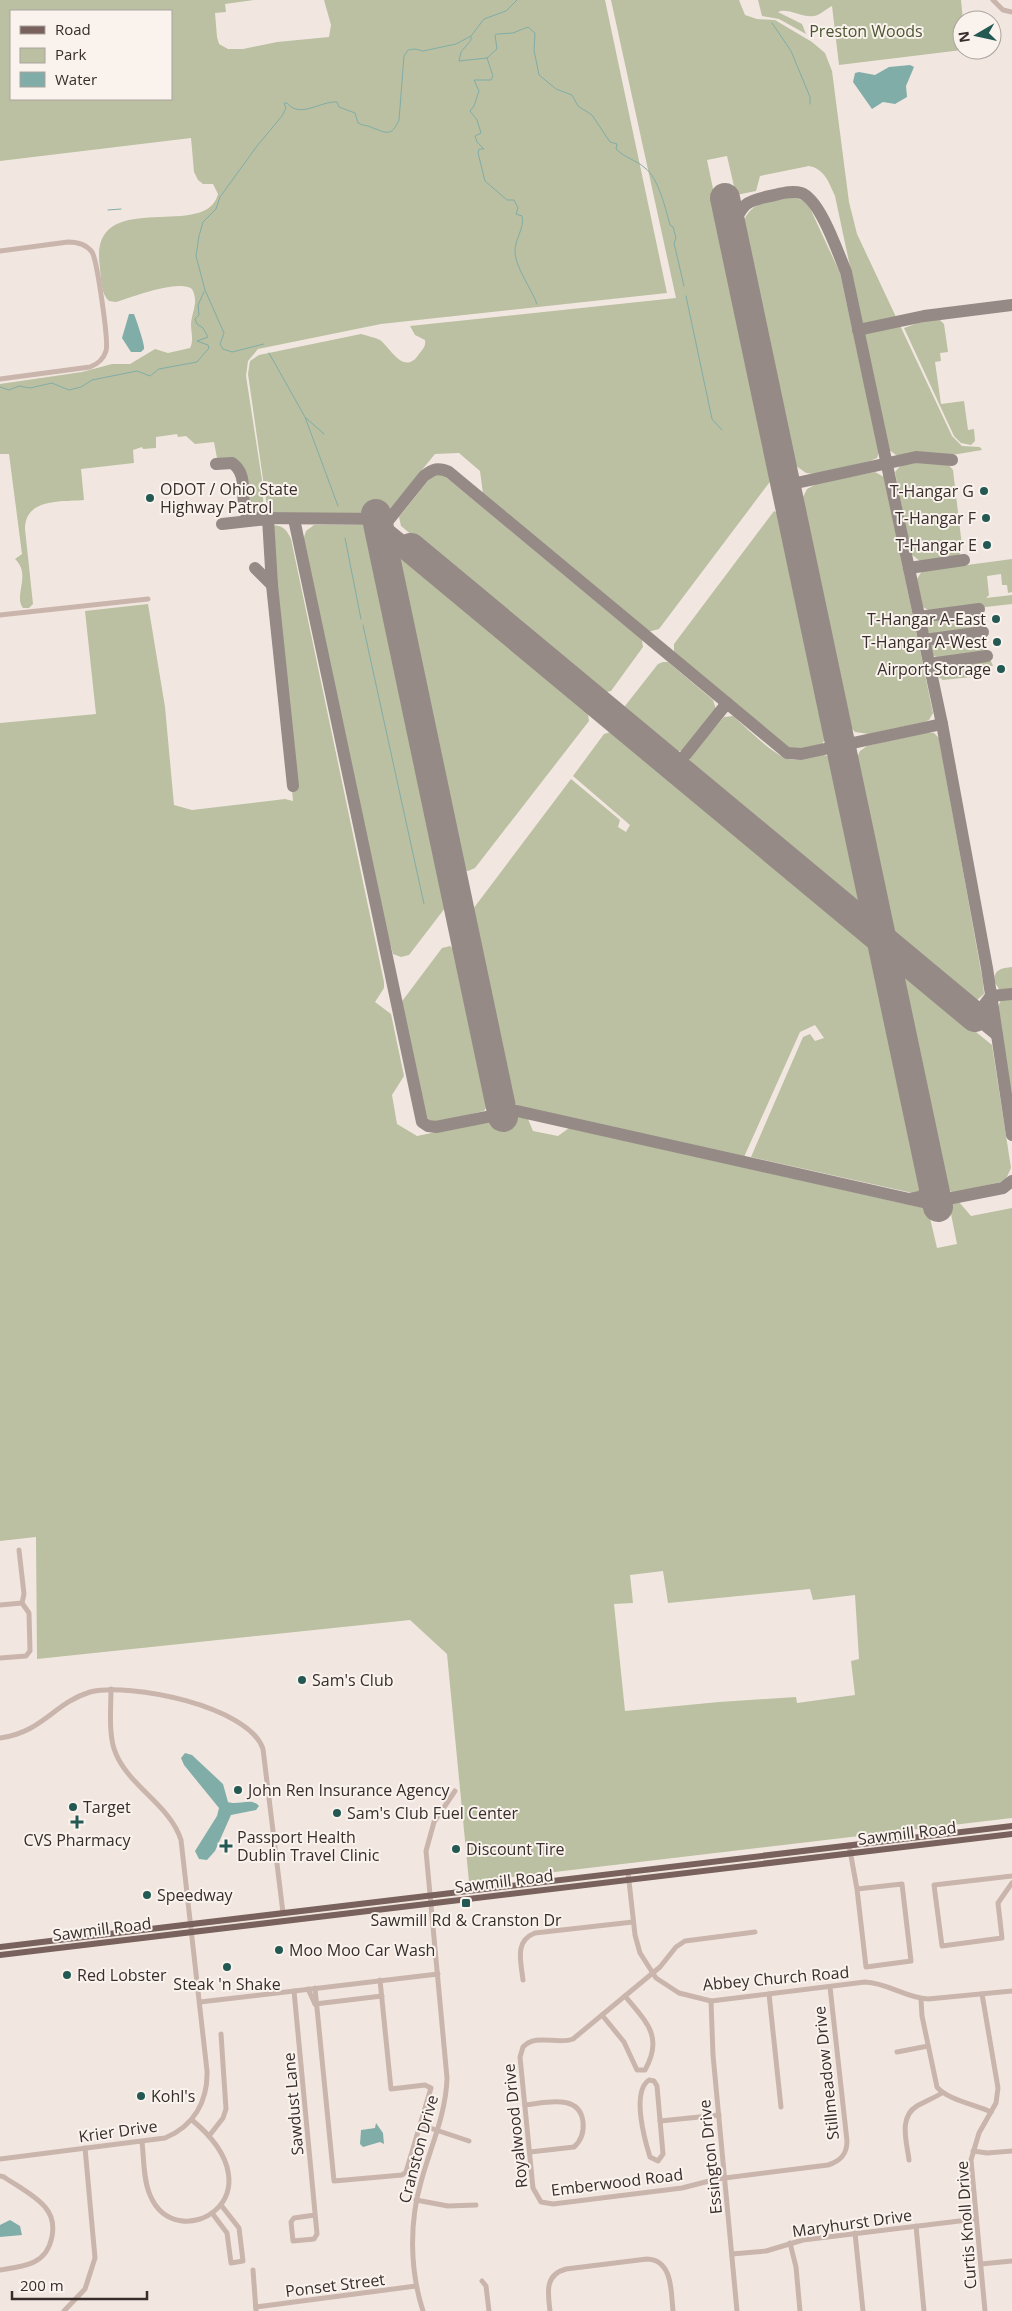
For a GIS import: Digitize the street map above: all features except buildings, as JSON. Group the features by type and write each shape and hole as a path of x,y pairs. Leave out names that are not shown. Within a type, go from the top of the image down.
{"main road":[{"name":"Sawmill Road","path":"0,1947 1012,1826"},
{"name":"Sawmill Road","path":"0,1955 1012,1834"}],"street":[{"path":"993,0 998,7 1012,12"},
{"path":"0,252 68,242 86,246 95,260 106,348 100,362 85,368 0,379"},
{"path":"0,615 148,599"},
{"path":"0,1658 26,1656 31,1647 29,1613 22,1603 24,1594 19,1550"},
{"path":"0,1605 22,1603"},
{"path":"0,1738 35,1728 77,1697 111,1689 142,1693 211,1707 233,1719 258,1740 263,1749 283,1913"},
{"name":"Krier Drive","path":"0,2159 142,2142 172,2135 192,2120 203,2102 207,2082 200,2002 179,1834 170,1819 124,1767 116,1755 112,1738 111,1689"},
{"name":"Cranston Drive","path":"423,2311 416,2286 414,2252 416,2200 445,2103 447,2078 426,1862 428,1838 438,1815 455,1791"},
{"path":"849,1845 857,1889 866,1967 911,1961 902,1884 857,1889"},
{"name":"Abbey Church Road","path":"628,1872 637,1946 652,1973 662,1983 679,1993 712,2000 865,1982 881,1984 921,1999 1012,1991"},
{"path":"1012,1876 934,1885 942,1946 1002,1938 998,1903 1012,1883"},
{"path":"523,1980 520,1951 522,1943 527,1936 633,1922"},
{"path":"625,1996 645,2021 654,2042 654,2049 642,2071 635,2067 624,2042 602,2015 652,1973 676,1947 687,1940 755,1932"},
{"path":"200,2002 438,1974"},
{"path":"311,1988 315,2004 334,2182 404,2174 431,2088 425,2085 391,2089 380,1980"},
{"name":"Stillmeadow Drive","path":"830,1987 847,2141 844,2156"},
{"name":"Sawdust Lane","path":"294,1990 315,2215 316,2236 293,2241 291,2222 294,2218 315,2215"},
{"path":"769,1994 781,2108"},
{"name":"Curtis Knoll Drive","path":"982,1994 998,2088 996,2102 979,2133 973,2150 971,2171 985,2311"},
{"path":"315,2004 382,1996"},
{"path":"921,1999 922,2016 936,2084 942,2093 991,2112"},
{"name":"Essington Drive","path":"712,2000 713,2055 738,2311"},
{"name":"Royalwood Drive","path":"541,2202 534,2192 520,2057 523,2047 531,2041 572,2040 602,2015"},
{"path":"209,2136 223,2118 226,2109 221,2034"},
{"path":"897,2052 928,2046"},
{"path":"649,2080 654,2081 657,2086 660,2121 663,2154 661,2159 656,2161 650,2157 641,2128 642,2101 645,2084 649,2080"},
{"path":"909,2160 905,2130 909,2114 915,2107 942,2093"},
{"path":"525,2105 566,2102 578,2108 582,2114 583,2136 574,2147 530,2152"},
{"path":"660,2121 719,2115"},
{"path":"142,2142 150,2194 162,2211 172,2218 184,2220 201,2219 221,2205 228,2192 229,2172 217,2144 192,2120"},
{"path":"421,2124 469,2141"},
{"path":"64,2311 85,2289 95,2258 85,2148"},
{"path":"973,2150 987,2153 1012,2151"},
{"name":"Emberwood Road","path":"541,2202 553,2204 682,2188 725,2178 828,2164 837,2162 844,2156"},
{"path":"0,2176 45,2207 51,2220 52,2241 40,2259 27,2265 0,2270"},
{"path":"416,2200 448,2206 476,2205"},
{"path":"212,2213 227,2234 231,2264 244,2261 240,2228 221,2205"},
{"name":"Maryhurst Drive","path":"732,2254 766,2251 790,2243 855,2233 976,2219"},
{"path":"916,2226 924,2311"},
{"path":"855,2233 863,2311"},
{"path":"790,2243 796,2267 800,2311"},
{"path":"550,2311 548,2289 552,2277 566,2269 647,2259 662,2264 668,2276 673,2311"},
{"path":"980,2264 1012,2261"},
{"path":"253,2270 256,2309"},
{"path":"482,2281 486,2286 489,2311"},
{"name":"Ponset Street","path":"256,2309 416,2286"}],"green space":[{"path":"0,0 254,0 225,4 226,12 215,13 219,44 228,49 243,49 277,42 329,37 331,25 324,0 605,0 667,293 381,324 258,349 248,361 246,376 262,480 264,514 256,514 251,510 243,466 236,460 217,458 214,442 195,444 186,436 178,437 177,434 156,437 156,448 143,449 142,447 133,450 134,463 81,469 84,500 46,504 31,512 25,529 33,604 29,608 23,608 20,603 22,572 20,565 15,559 22,554 9,454 0,454 0,384 82,372 112,364 130,364 155,349 168,353 190,348 192,339 191,324 195,302 192,289 185,286 166,287 116,302 109,301 104,294 100,268 101,242 111,227 128,220 193,214 209,208 218,194 213,184 203,184 198,180 194,172 191,138 0,161"},
{"path":"611,0 739,0 745,15 757,19 775,20 812,42 825,53 832,71 849,202 857,234 952,436 962,446 980,447 982,450 952,455 918,453 899,457 889,450 835,196 823,173 809,166 760,176 756,191 736,195 727,156 707,160 773,474 772,479 659,629 648,632 483,494 480,471 459,453 435,454 389,510 349,516 268,514 248,374 250,361 259,355 361,334 380,340 403,362 408,362 419,354 425,342 425,340 415,335 410,326 676,298"},
{"name":"Preston Woods","path":"758,0 961,0 962,10 952,10 952,51 839,65 832,6 814,16 805,16 786,11 778,12 802,24 806,34 779,19 762,16"},
{"path":"793,197 804,201 809,206 840,273 879,452 877,458 870,461 814,474 806,473 792,463 742,225 750,210 756,206 769,201"},
{"path":"939,319 944,324 948,352 940,353 941,361 935,362 941,404 964,401 968,430 974,429 975,441 971,445 961,443 954,436 904,328"},
{"path":"922,460 947,463 953,470 962,546 960,554 955,558 921,562 911,554 895,472 902,464"},
{"path":"875,472 884,477 933,713 929,720 924,722 869,734 855,732 847,723 801,501 807,489 818,483"},
{"path":"442,474 642,640 643,647 611,691 602,693 401,526 399,517 431,477"},
{"path":"774,511 780,514 828,735 822,744 795,750 785,746 674,653 674,644"},
{"path":"270,525 281,527 291,539 384,982 384,988 375,1002 391,1014 404,1076 392,1095 397,1124 417,1136 513,1116 528,1119 533,1131 558,1136 569,1128 928,1209 937,1248 957,1244 949,1204 959,1202 971,1216 1012,1208 1012,1818 469,1882 447,1654 410,1620 37,1659 36,1537 0,1541 0,723 96,714 85,611 148,604 165,707 174,805 192,810 285,799 293,801 268,530","holes":["663,1571 668,1603 810,1589 813,1600 855,1595 859,1659 851,1661 855,1695 797,1703 796,1697 625,1711 614,1604 633,1603 630,1575"]},
{"path":"314,525 364,525 369,529 447,900 445,908 409,955 401,957 393,954 383,917 303,540 306,531"},
{"path":"403,555 587,707 589,721 475,868 468,871 462,869 460,863 397,556"},
{"path":"1012,559 1012,592 1008,593 1007,585 1002,585 1001,574 987,576 989,595 986,598 1012,595 1012,604 933,613 923,607 917,579 922,571"},
{"path":"979,611 981,624 984,624 983,630 934,636 928,632 927,623 932,617"},
{"path":"983,634 983,647 987,647 987,653 940,660 933,655 931,646 935,641"},
{"path":"990,659 993,666 990,666 991,675 943,680 937,676 937,669 942,665"},
{"path":"668,662 713,700 716,709 682,751 670,751 627,716 625,706 658,664"},
{"path":"733,716 767,746 788,759 799,760 822,755 833,758 864,904 857,906 690,767 690,757 724,717"},
{"path":"614,731 872,945 924,1185 917,1194 751,1157 803,1037 810,1034 815,1041 824,1038 815,1025 800,1032 744,1157 518,1107 509,1096 472,917 473,909 571,779 620,820 618,827 626,832 630,825 573,776 604,734"},
{"path":"925,732 934,733 939,738 983,982 984,994 977,1000 967,998 895,938 891,931 855,762 860,751 867,746"},
{"path":"450,946 456,951 488,1105 484,1111 433,1123 424,1115 400,1004 442,948"},
{"path":"1012,967 1012,990 999,989 994,981 995,974 1002,969"},
{"path":"907,976 992,1045 1011,1168 1005,1181 953,1193 945,1188 902,978"},
{"path":"1012,997 1012,1107 998,1007 1001,1000"}],"water":[{"path":"910,65 914,67 906,86 907,97 895,104 883,102 872,109 853,82 855,73 875,75 889,67"},
{"path":"129,314 134,314 140,332 144,347 141,352 131,352 122,338"},
{"path":"185,1753 192,1755 223,1784 228,1802 252,1802 259,1806 256,1810 231,1815 215,1851 207,1860 199,1859 195,1851 217,1816 219,1808 184,1765 181,1758"},
{"path":"376,2123 383,2133 384,2144 380,2142 363,2147 360,2144 361,2130 375,2128"},
{"path":"10,2220 20,2226 22,2235 0,2237 0,2225"}],"waterway":[{"path":"264,344 232,352 223,349 220,344 224,333 205,290 196,256 203,222 216,209 220,197 257,146 282,116 286,108 284,103 287,103 292,108 304,109 337,102 339,107 355,113 358,123 385,132 391,131 399,120 404,56 408,50 423,51 456,44 471,36 484,19 506,11 517,0"},
{"path":"772,23 791,51 810,97 810,104"},
{"path":"471,37 471,40 461,52 459,61 487,58 497,49 495,35 497,34 513,33 528,27 535,33 534,50 539,75 556,89 572,95 578,106 592,115 610,142 617,144 616,149 650,172 661,194 670,225 673,227 676,238 674,243 684,286"},
{"path":"487,58 493,76 491,80 474,80 479,91 474,106 470,111 477,120 481,133 475,136 477,142 484,149 479,149 478,153 485,181 507,200 514,200 518,208 516,214 522,216 523,221 515,248 516,259 537,304"},
{"path":"108,210 121,209"},
{"path":"0,387 9,390 19,386 30,388 52,383 69,390 81,387 92,380 137,371 150,376 159,369 197,362 209,348 208,345 197,341 208,337 195,319 199,315 198,305 204,292"},
{"path":"686,296 712,419 722,430"},
{"path":"269,353 305,417 338,506"},
{"path":"306,418 324,434"},
{"path":"345,538 361,619"},
{"path":"363,625 424,904"}],"taxiway":[{"path":"732,227 742,208 750,202 786,193 801,193 808,197 815,205 833,240 846,272 942,724 987,968 1012,1135"},
{"path":"858,330 924,316 1012,305"},
{"path":"787,485 916,457 952,460"},
{"path":"216,464 232,463 238,469 243,483 244,506 250,518 388,519"},
{"path":"379,532 424,476 436,469 445,470 787,753 801,754 942,724"},
{"path":"222,524 268,519 272,585 293,786"},
{"path":"294,519 422,1122 428,1126 436,1127 517,1111 927,1203 1003,1188 1012,1181"},
{"path":"379,522 411,548"},
{"path":"909,568 964,560"},
{"path":"255,568 272,585"},
{"path":"919,617 979,609"},
{"path":"924,640 983,632"},
{"path":"929,664 987,656"},
{"path":"675,768 727,703"},
{"path":"997,1035 975,1017 991,996 1012,994"},
{"path":"910,1199 920,1197 934,1186"}],"runway":[{"path":"725,198 938,1207"},
{"path":"376,514 503,1117"},
{"path":"411,548 975,1017"}],"place":[{"name":"T-Hangar G","path":"984,491"},
{"name":"ODOT / Ohio State Highway Patrol","path":"150,498"},
{"name":"T-Hangar F","path":"986,518"},
{"name":"T-Hangar E","path":"987,545"},
{"name":"T-Hangar A-East","path":"996,619"},
{"name":"T-Hangar A-West","path":"997,642"},
{"name":"Airport Storage","path":"1001,669"},
{"name":"Sam's Club","path":"302,1680"},
{"name":"John Ren Insurance Agency","path":"238,1790"},
{"name":"Target","path":"73,1807"},
{"name":"Sam's Club Fuel Center","path":"337,1813"},
{"name":"CVS Pharmacy","path":"77,1822"},
{"name":"Passport Health Dublin Travel Clinic","path":"226,1846"},
{"name":"Discount Tire","path":"456,1849"},
{"name":"Speedway","path":"147,1895"},
{"name":"Sawmill Rd & Cranston Dr","path":"466,1903"},
{"name":"Moo Moo Car Wash","path":"279,1950"},
{"name":"Steak 'n Shake","path":"227,1967"},
{"name":"Red Lobster","path":"67,1975"},
{"name":"Kohl's","path":"141,2096"}]}
